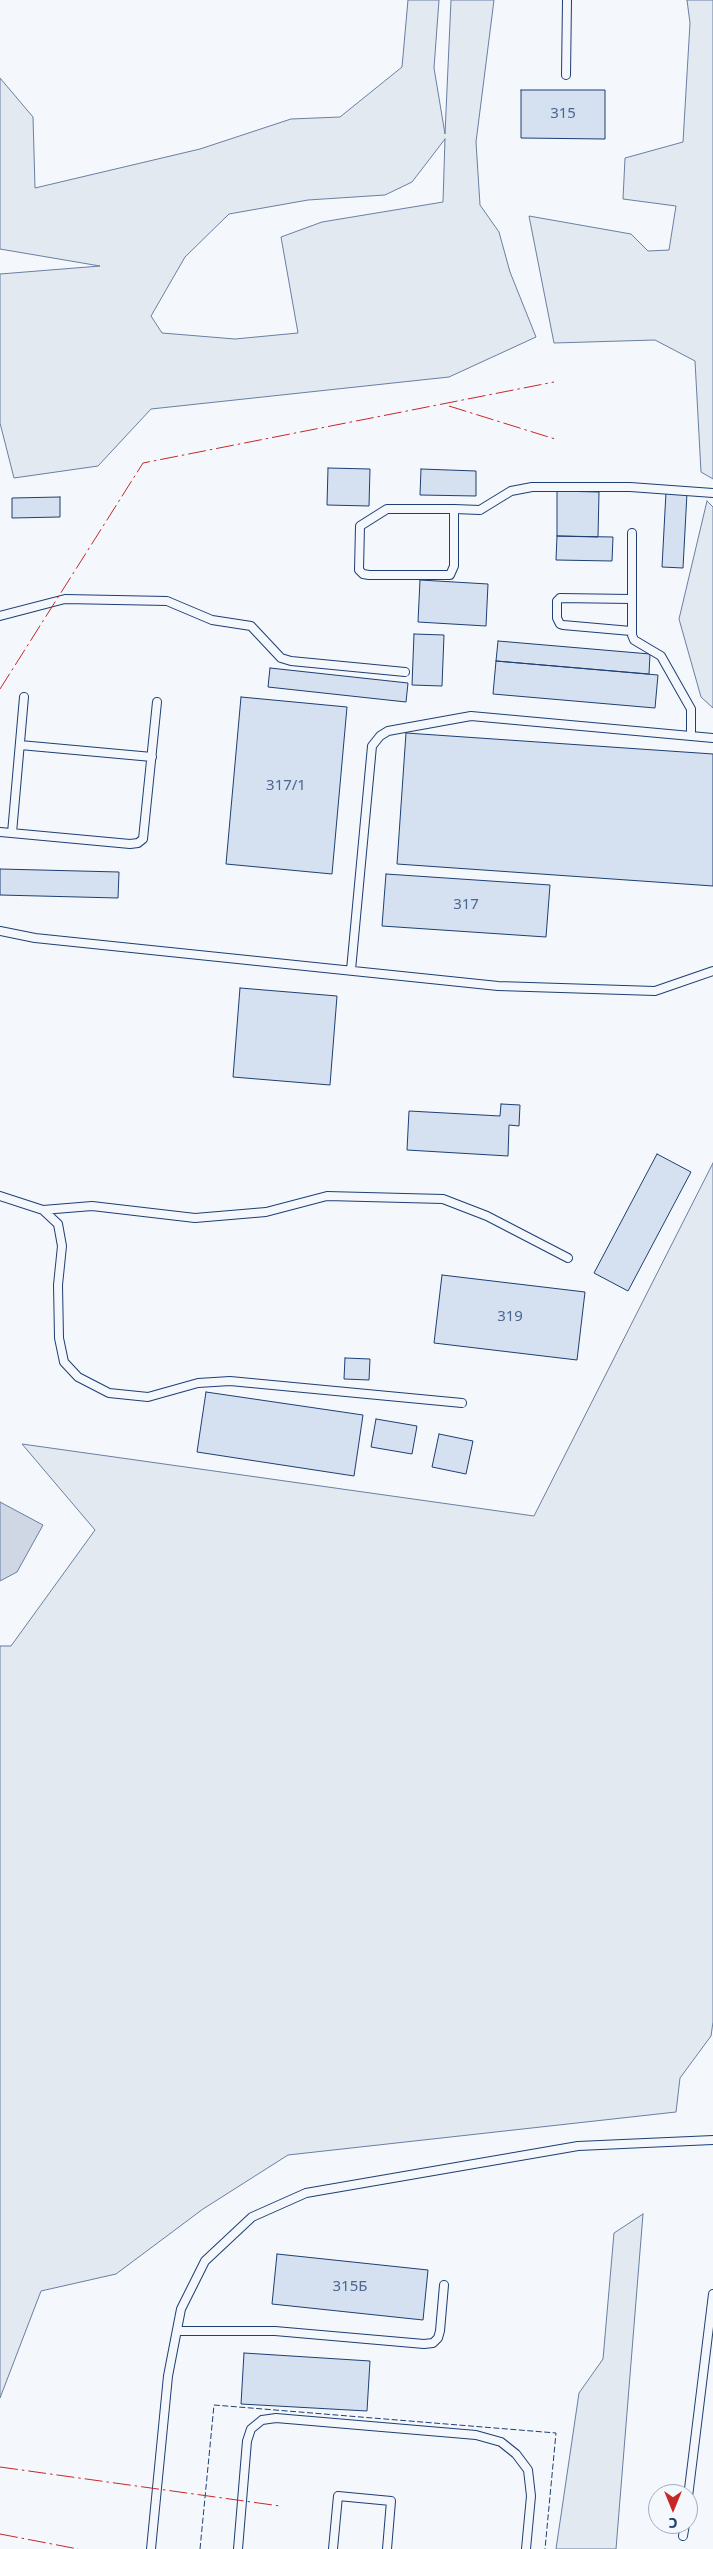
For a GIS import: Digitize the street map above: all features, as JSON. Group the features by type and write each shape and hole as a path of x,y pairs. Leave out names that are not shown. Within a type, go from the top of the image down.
{"lane":[{"path":"566,75 567,0"},
{"path":"454,509 454,566 450,575 369,575 363,574 360,570 360,526 365,521 388,509 454,509 480,510 510,491 532,488 630,486 713,493"},
{"path":"632,533 631,631 634,640 661,656 691,710 691,736"},
{"path":"631,599 560,598 557,601 557,618 560,624 631,631"},
{"path":"0,616 65,599 167,600 212,620 251,626 281,658 291,661 404,672"},
{"path":"12,833 24,697"},
{"path":"0,832 138,843 143,839 157,702"},
{"path":"351,970 372,746 380,736 388,731 471,716 713,738"},
{"path":"20,745 152,757"},
{"path":"0,931 35,938 498,986 655,991 713,971"},
{"path":"0,1196 43,1210 92,1206 195,1218 266,1212 327,1196 443,1199 488,1216 568,1258"},
{"path":"43,1210 58,1224 62,1246 58,1294 59,1338 64,1362 78,1377 109,1393 148,1397 198,1383 230,1381 462,1403"},
{"path":"151,2549 168,2376 181,2309 205,2261 252,2217 306,2193 578,2146 713,2140"},
{"path":"177,2332 275,2332 433,2343 438,2338 440,2332 444,2285"},
{"path":"689,2484 713,2294"},
{"path":"238,2549 247,2441 251,2429 262,2420 276,2418 476,2435 502,2442 516,2454 528,2470 531,2496 526,2549"},
{"path":"333,2549 338,2496 391,2501 387,2549"}],"shaded area":[{"path":"408,0 439,0 434,68 445,134 451,0 494,0 476,142 480,205 499,232 510,272 536,337 449,377 151,409 98,466 14,478 0,423 0,274 100,266 0,249 0,78 33,117 35,188 200,149 291,119 340,117 402,67","holes":["445,139 443,202 322,222 281,237 298,333 235,339 162,333 151,316 185,257 229,214 308,200 385,195 412,182"]},
{"path":"687,0 713,0 713,479 701,472 695,361 655,340 554,343 529,216 631,234 648,251 669,250 676,206 623,199 625,158 683,142 690,23"},
{"path":"707,501 713,507 713,708 701,697 679,619"},
{"path":"713,1163 713,2022 711,2036 680,2078 676,2112 288,2155 203,2209 116,2274 41,2291 0,2398 0,1646 11,1646 95,1530 22,1444 534,1516"},
{"path":"0,1502 43,1525 17,1572 0,1581"},
{"path":"643,2214 616,2549 556,2549 579,2393 603,2359 614,2233"}],"building":[{"path":"521,90 605,90 605,139 521,138"},
{"path":"328,468 370,469 369,506 327,505"},
{"path":"421,469 476,471 476,496 420,495"},
{"path":"557,491 599,492 598,537 557,536"},
{"path":"666,492 687,493 683,568 662,567"},
{"path":"60,497 60,517 12,518 12,498"},
{"path":"557,536 613,537 612,561 556,560"},
{"path":"420,580 488,584 486,626 418,622"},
{"path":"414,634 444,635 442,686 412,685"},
{"path":"498,641 650,654 649,674 496,661"},
{"path":"496,661 658,675 655,708 493,694"},
{"path":"270,668 408,683 406,702 268,687"},
{"path":"241,697 347,707 332,874 226,864"},
{"path":"406,733 713,754 713,886 397,864"},
{"path":"0,869 119,872 118,898 0,895"},
{"path":"386,874 550,885 546,937 382,926"},
{"path":"240,988 337,996 330,1085 233,1077"},
{"path":"501,1104 520,1105 519,1126 509,1125 508,1156 407,1150 409,1111 500,1116"},
{"path":"657,1154 691,1172 628,1291 594,1273"},
{"path":"442,1275 585,1292 577,1360 434,1343"},
{"path":"345,1358 370,1359 369,1380 344,1379"},
{"path":"206,1392 363,1415 354,1476 197,1452"},
{"path":"376,1419 417,1426 412,1454 371,1447"},
{"path":"439,1434 473,1441 466,1474 432,1467"},
{"path":"277,2254 428,2270 423,2320 272,2304"},
{"path":"244,2353 370,2361 367,2411 241,2404"}],"fence":[{"path":"200,2549 214,2405 556,2433 545,2549"}],"power":[{"path":"0,689 143,463 554,382"},
{"path":"449,406 555,439"},
{"path":"0,2467 280,2506"},
{"path":"0,2534 78,2549"}]}
